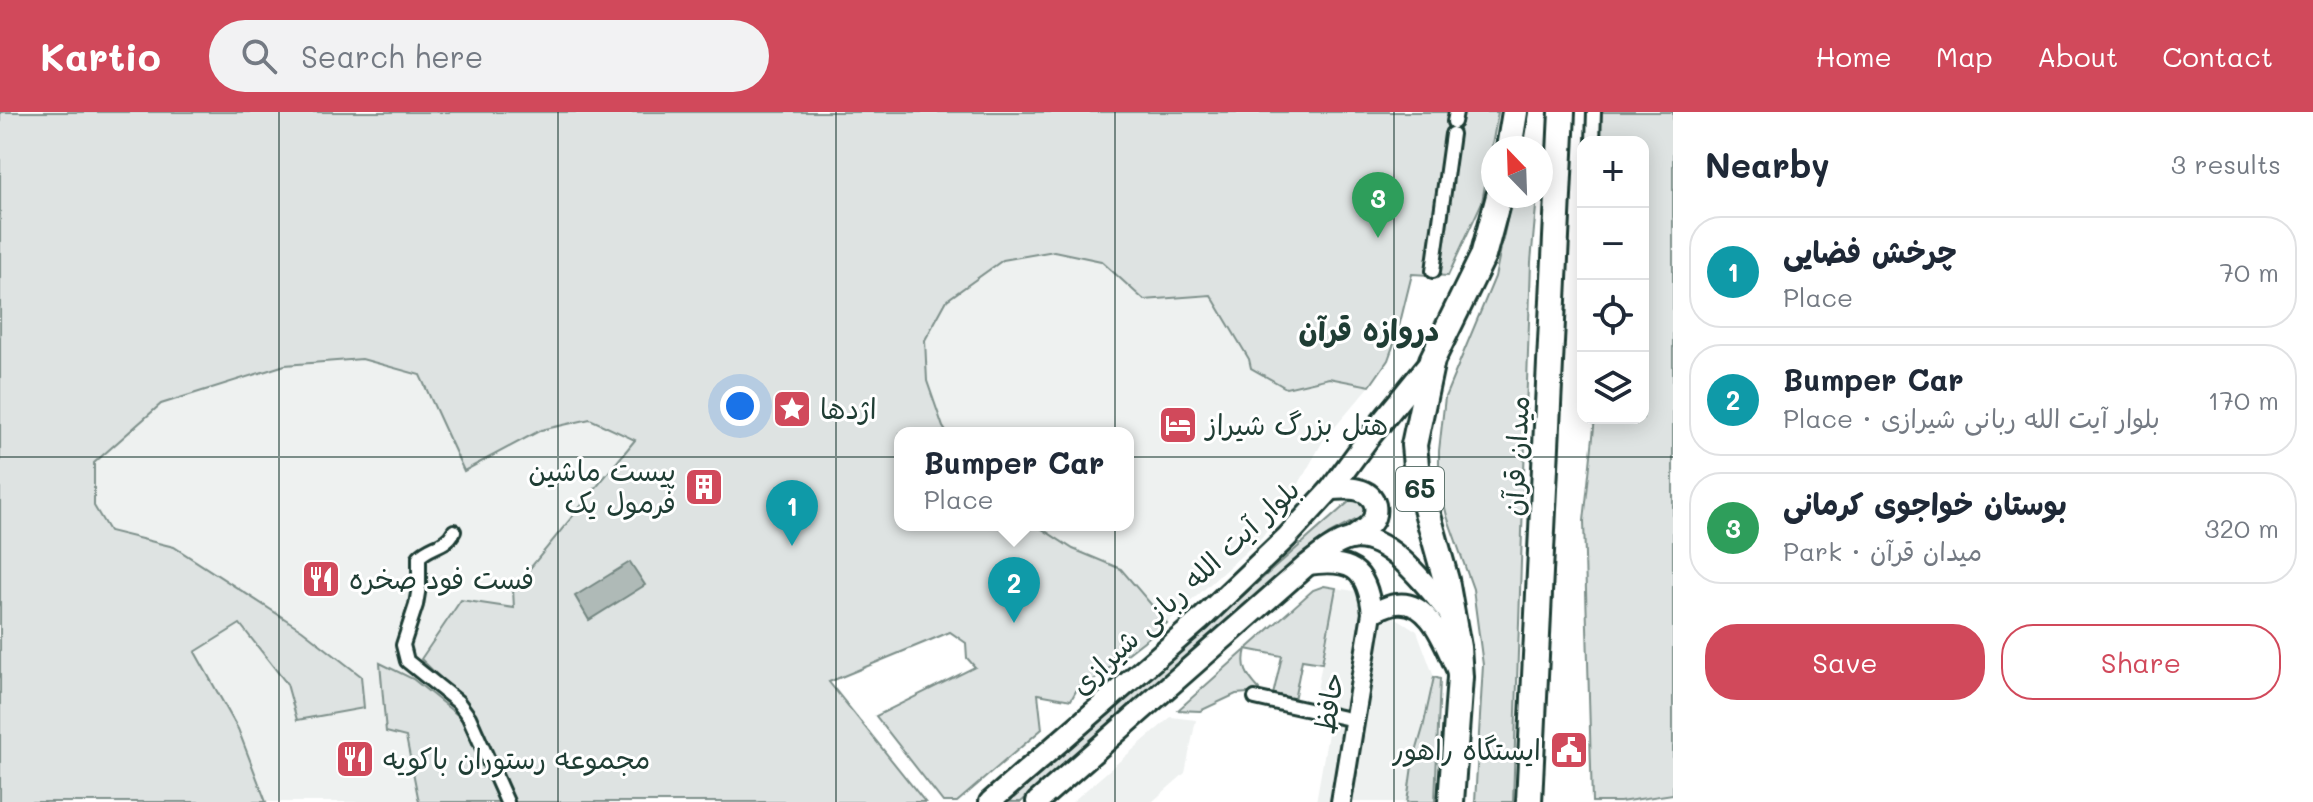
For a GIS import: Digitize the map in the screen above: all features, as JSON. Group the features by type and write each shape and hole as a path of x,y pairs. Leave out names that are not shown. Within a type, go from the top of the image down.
{"highway":[{"path":"1511,136 1515,112"},
{"name":"میدان قرآن","path":"1529,802 1562,112"},
{"name":"65","path":"1451,802 1460,677 1458,647 1446,580 1414,459 1416,428 1432,360 1483,256 1496,208"}],"main road":[{"name":"بلوار آیت الله ربانی شیرازی","path":"990,802 1199,621 1287,537 1331,489 1432,360"},
{"path":"1049,798 1307,565 1332,547 1351,539 1372,522 1376,513 1371,496 1350,488 1331,489"},
{"path":"1351,539 1374,541 1393,553 1452,616"},
{"path":"1307,565 1341,563 1354,569 1369,590 1372,613 1399,603 1415,606 1422,611 1438,633 1460,677"},
{"name":"حافظ","path":"1341,802 1372,613"}],"street":[{"path":"1593,136 1594,112"},
{"path":"1433,271 1454,123"},
{"path":"454,531 445,543 419,557 416,605 403,645 407,661 458,702 469,717 507,802"},
{"path":"1255,698 1354,720"}],"shaded area":[{"path":"0,112 1498,112 1494,136 1481,136 1481,204 1448,276 1412,274 1388,360 1370,386 1329,378 1286,388 1251,368 1249,359 1211,295 1144,300 1101,261 1054,251 1003,260 947,300 925,340 927,381 943,427 894,427 894,531 1045,531 1073,549 1121,569 1167,623 1090,683 1084,677 1071,700 1038,694 1042,729 957,802 943,802 876,716 975,667 967,658 966,643 950,632 829,682 925,802 515,802 472,711 421,659 461,600 514,608 513,589 635,440 590,419 541,430 464,471 420,375 362,359 285,365 161,404 94,463 94,506 109,531 174,547 302,630 361,676 364,708 297,720 287,684 240,624 195,652 238,729 266,802 0,802"},
{"path":"1591,112 1673,112 1673,794 1620,802 1592,802 1584,521 1594,424 1649,424 1649,136 1591,136"},
{"path":"1509,208 1536,208 1531,262 1513,802 1475,802 1483,665 1473,589 1447,516 1439,483 1439,451 1445,397 1495,277"},
{"path":"1054,251 1101,261 1144,300 1211,295 1249,359 1251,368 1286,388 1329,378 1370,386 1323,441 1287,505 1261,538 1167,623 1121,569 1073,549 1045,531 1134,531 1134,427 943,427 927,381 925,339 947,300 1003,260"},
{"path":"362,359 420,374 464,471 541,430 590,419 636,440 514,589 515,608 421,659 413,679 380,664 406,737 419,802 267,802 238,729 195,652 240,624 287,684 302,629 174,547 109,531 94,506 94,464 161,404 285,365"},
{"path":"1362,500 1367,510 1365,515 1313,546 1021,802 1009,802 1350,501"},
{"path":"630,562 645,585 589,620 575,596"},
{"path":"1324,586 1336,588 1322,663 1302,660 1294,700 1273,695 1282,656 1247,649 1313,590"},
{"path":"1336,588 1354,591 1417,631 1434,677 1412,766 1407,802 1316,802 1330,722 1314,706"},
{"path":"1246,650 1246,671 1259,692 1236,694 1200,711 1178,710"},
{"path":"380,663 413,679 460,717 500,802 419,802 406,737 386,732"},
{"path":"1434,677 1440,679 1435,802 1407,802 1412,766"},
{"path":"1171,717 1196,720 1185,773 1152,802 1072,802"}],"place":[{"name":"بوستان خواجوی کرمانی","path":"1378,238"},
{"name":"اژدها","path":"792,409"},
{"name":"هتل بزرگ شیراز","path":"1178,425"},
{"name":"پیست ماشین فرمول یک","path":"704,487"},
{"name":"چرخش فضایی","path":"792,546"},
{"name":"فست فود صخره","path":"321,579"},
{"name":"Bumper Car","path":"1014,623"},
{"name":"ایستگاه راهور","path":"1569,750"},
{"name":"مجموعه رستوران باکویه","path":"355,759"}],"district":[{"name":"دروازه قرآن","path":"1369,331"}]}
